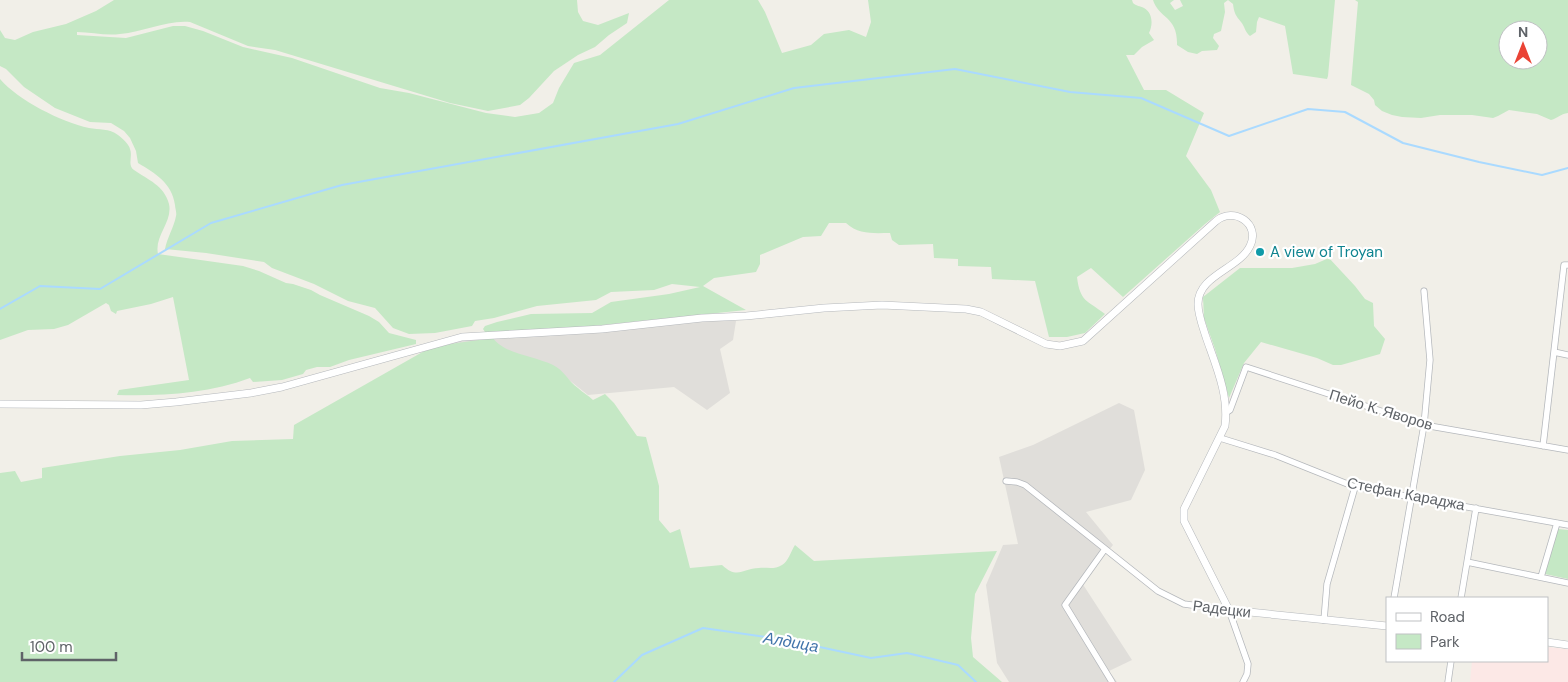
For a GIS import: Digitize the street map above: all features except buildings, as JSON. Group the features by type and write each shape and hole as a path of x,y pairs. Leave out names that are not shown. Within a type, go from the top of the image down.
{"street":[{"path":"0,404 141,405 176,402 251,393 282,387 462,337 602,329 702,318 882,305 966,309 981,312 1046,344 1060,346 1083,341 1219,218 1232,215 1241,217 1252,230 1250,246 1230,266 1209,282 1198,300 1199,313 1224,393 1227,412 1225,426 1220,438 1183,514 1184,521 1229,610 1248,664 1248,674 1243,682"},
{"path":"1543,446 1564,264 1568,265"},
{"path":"1394,597 1424,425 1430,360 1424,291"},
{"path":"1554,352 1568,354"},
{"name":"Пейо К. Яворов","path":"1227,412 1230,410 1246,367 1424,425 1568,450"},
{"name":"Стефан Караджа","path":"1220,438 1275,455 1355,487 1568,525"},
{"name":"Радецки","path":"1006,481 1025,485 1158,591 1184,604 1386,626"},
{"path":"1324,620 1327,584 1355,487"},
{"path":"1461,597 1476,508"},
{"path":"1541,577 1557,523"},
{"path":"1105,549 1065,605 1112,682"},
{"path":"1467,562 1568,583"},
{"path":"1548,642 1568,644"},
{"path":"1448,682 1451,662"}],"shaded area":[{"path":"693,318 736,321 733,340 720,349 730,393 707,410 674,387 588,395 564,376 461,354 450,343 483,337"},
{"path":"1119,403 1134,410 1145,470 1131,500 1086,512 1113,545 1082,583 1132,660 1109,671 1117,682 1009,682 997,663 986,585 1003,545 1018,544 999,457 1033,445"},
{"path":"1548,647 1568,649 1568,682 1470,682 1472,662 1548,662"}],"green space":[{"path":"114,0 577,0 578,12 583,21 598,25 629,13 627,23 595,47 578,55 554,71 520,105 488,111 450,103 275,50 248,46 190,22 172,23 129,33 77,32 77,35 126,38 173,26 185,26 243,47 292,58 380,88 409,93 486,113 515,117 539,113 553,103 559,88 574,63 600,55 669,0 758,0 782,53 811,45 824,34 849,30 866,37 871,22 868,0 1132,0 1134,4 1147,10 1151,16 1152,23 1149,33 1154,40 1142,47 1134,55 1126,55 1144,90 1166,90 1204,113 1186,156 1211,190 1220,212 1123,297 1091,268 1077,277 1080,291 1085,300 1105,314 1085,333 1067,337 1049,337 1035,281 992,279 991,267 958,266 958,259 934,258 933,244 899,245 892,240 890,233 872,233 856,230 846,223 829,223 821,236 803,237 760,255 760,264 756,272 714,278 703,286 746,310 555,330 485,332 483,329 485,326 497,322 531,314 592,313 611,302 669,294 700,287 672,284 654,290 611,292 596,300 537,306 494,318 475,321 472,326 435,333 409,334 393,328 375,308 348,301 314,284 272,268 264,262 165,249 176,215 173,197 162,180 138,163 136,151 130,138 124,131 111,123 90,122 55,108 24,87 6,69 0,66 0,30 5,38 15,40 33,32 66,24 96,11"},
{"path":"1153,0 1174,0 1170,3 1175,10 1183,6 1180,0 1228,0 1224,3 1225,12 1221,31 1214,34 1213,38 1219,46 1217,50 1202,51 1197,54 1188,52 1177,45 1175,28 1159,11"},
{"path":"1228,0 1335,0 1327,79 1293,74 1285,26 1259,17 1256,32 1250,36 1236,14 1233,4"},
{"path":"1355,0 1568,0 1568,113 1551,120 1537,114 1509,110 1493,118 1472,115 1440,115 1421,118 1402,117 1382,111 1375,105 1374,100 1369,94 1351,85 1358,2"},
{"path":"0,79 18,95 53,115 78,125 111,131 125,141 130,149 132,168 155,184 167,197 170,211 157,247 158,254 243,266 259,271 286,283 311,290 369,316 379,322 389,333 416,340 416,344 349,360 330,367 317,367 306,370 303,374 282,380 253,382 250,378 201,391 117,395 119,390 189,380 173,297 117,311 116,314 111,311 106,303 68,325 54,329 28,330 0,340"},
{"path":"1329,258 1365,299 1373,303 1374,326 1385,339 1380,354 1341,365 1333,365 1317,358 1261,342 1244,363 1229,398 1204,318 1203,297 1240,268 1292,268 1315,264"},
{"path":"493,338 504,348 557,367 593,400 605,394 614,403 637,436 646,437 659,486 659,520 670,533 680,529 690,568 722,565 737,573 753,568 776,567 786,561 795,545 814,561 997,551 975,594 971,638 973,657 1002,682 0,682 0,473 15,471 21,482 42,478 42,468 120,456 180,450 232,441 293,439 294,425 426,350 450,344"},
{"path":"1558,529 1568,530 1568,579 1545,574"}],"waterway":[{"path":"0,309 40,286 100,289 211,223 342,185 678,124 794,88 955,69 1070,92 1141,98 1229,136 1308,109 1345,112 1403,143 1542,175 1568,168"},
{"name":"Алдица","path":"614,682 642,655 703,628 787,640 871,658 907,653 958,665 976,682"}],"place":[{"name":"A view of Troyan","path":"1260,252"}]}
